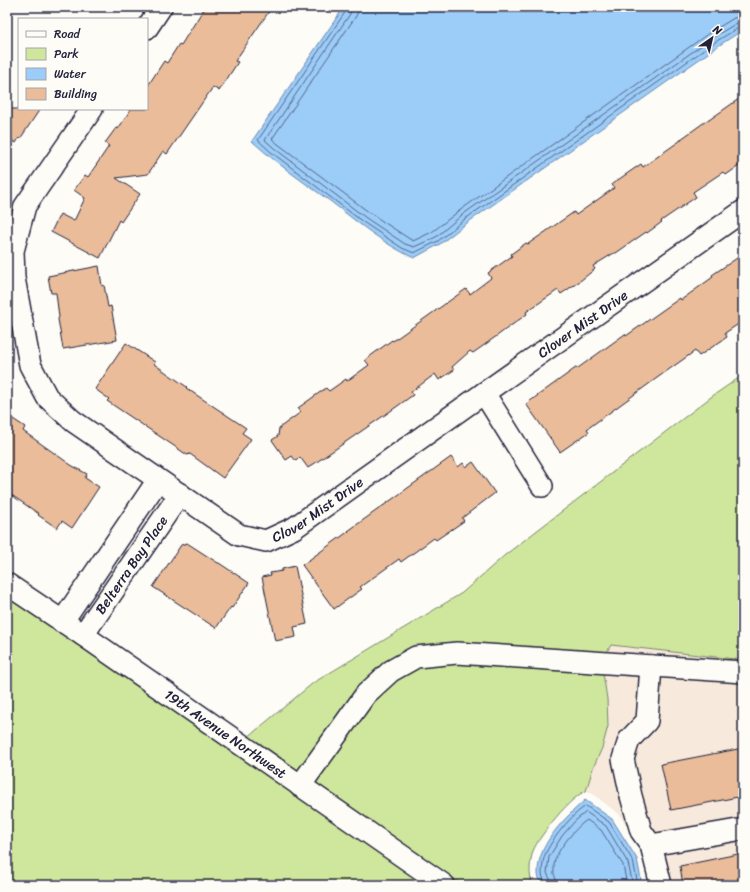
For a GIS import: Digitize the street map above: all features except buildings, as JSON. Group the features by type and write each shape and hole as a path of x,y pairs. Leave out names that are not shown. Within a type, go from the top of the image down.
{"street":[{"path":"148,26 161,7"},
{"name":"Clover Mist Drive","path":"91,110 25,206 13,251 14,278 30,364 47,396 73,421 240,535 266,541 294,528 743,211"},
{"path":"484,393 542,486"},
{"name":"Belterra Bay Place","path":"62,622 158,480"},
{"name":"Belterra Bay Place","path":"82,635 180,494"},
{"path":"105,558 126,573"},
{"name":"19th Avenue Northwest","path":"7,584 444,885"},
{"path":"300,786 366,694 391,671 416,657 457,653 743,672"},
{"path":"651,666 647,721 629,740 622,759 641,831 651,845 661,885"},
{"path":"651,845 743,829"}],"shaded area":[{"path":"611,645 743,660 743,885 651,885 645,857 619,814 590,792 586,791 593,768 602,748 607,699 603,673 605,655"}],"green space":[{"path":"743,375 743,660 611,645 605,655 603,673 607,699 608,726 602,748 593,768 586,791 572,800 564,808 536,844 531,859 530,868 530,877 533,885 463,885 248,737 313,683 462,593 505,555 711,397"},
{"path":"7,597 30,612 426,885 7,885"}],"water":[{"path":"344,7 743,7 743,30 718,46 467,223 440,244 414,258 391,246 370,232 280,165 252,141"},
{"path":"585,800 612,819 637,859 642,885 542,884 538,875 539,863 547,842 561,823"}]}
